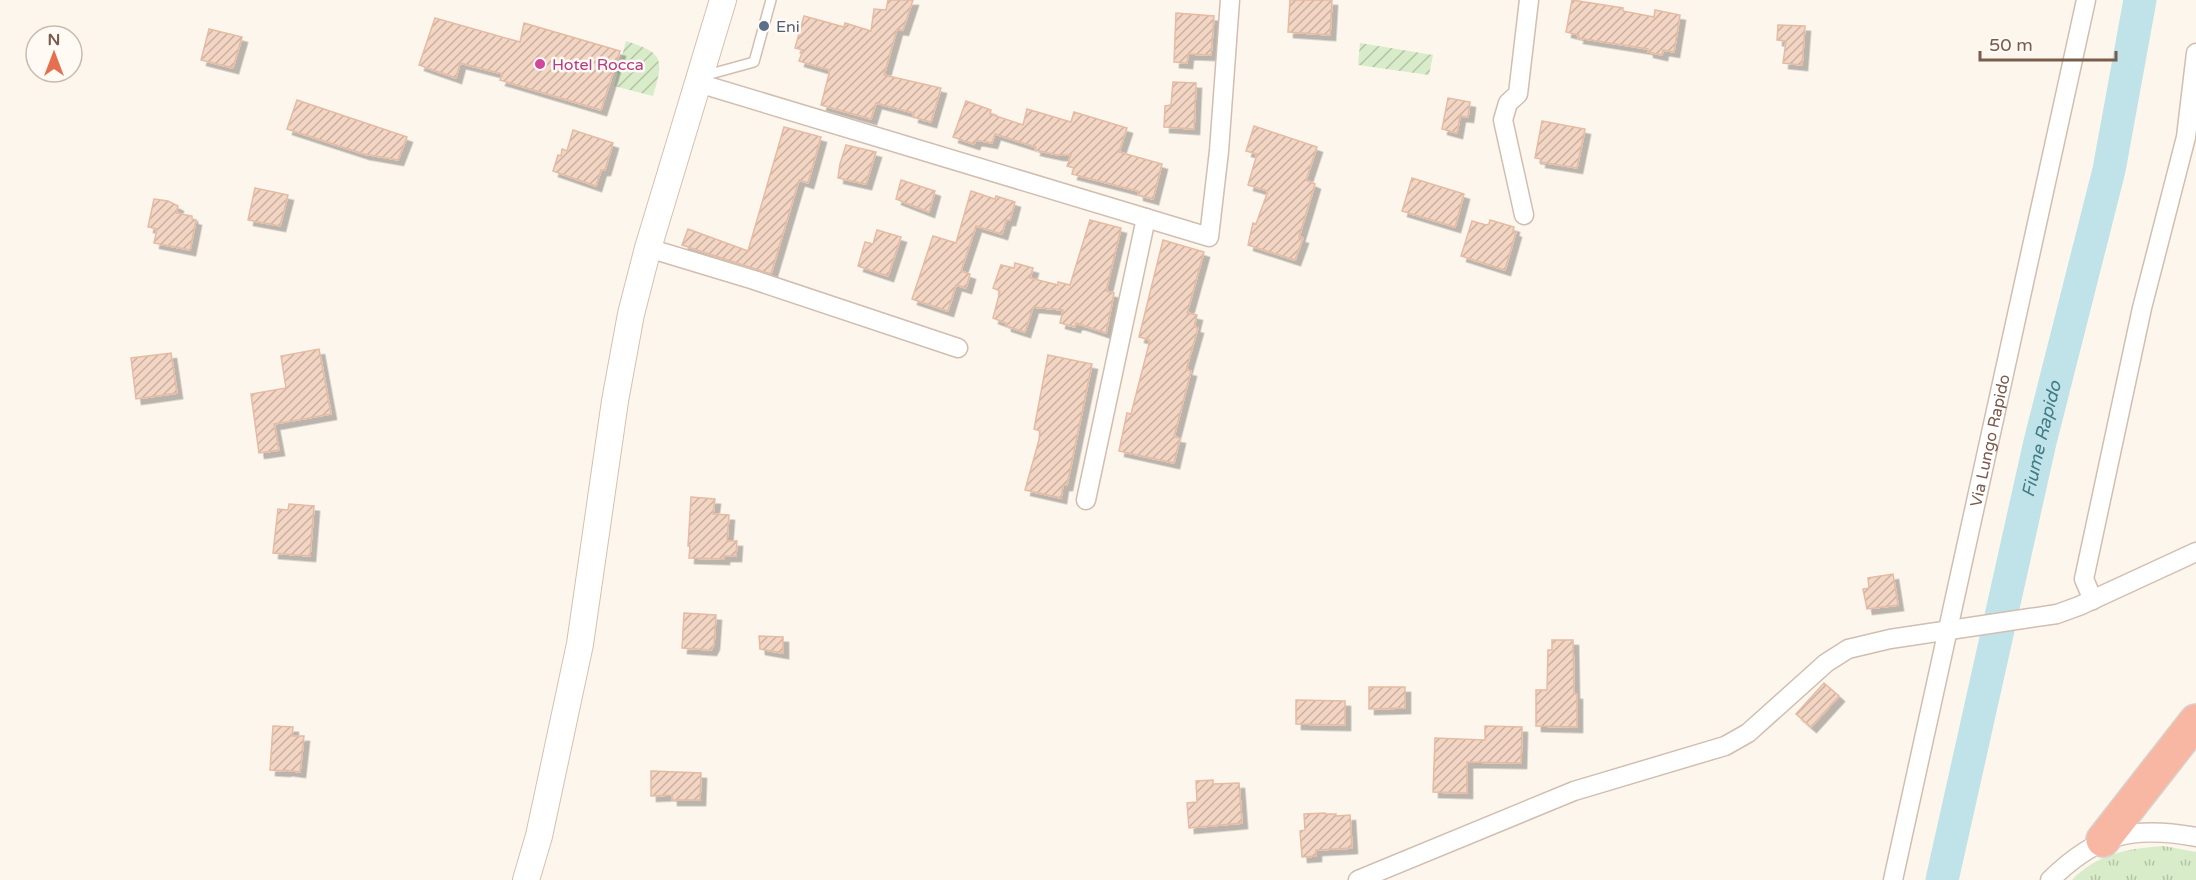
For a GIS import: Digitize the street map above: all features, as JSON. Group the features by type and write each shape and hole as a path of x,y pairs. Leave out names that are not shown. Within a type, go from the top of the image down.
{"highway":[{"path":"2103,840 2196,721"}],"main road":[{"path":"526,880 539,836 580,644 615,401 631,315 648,248 723,0"}],"street":[{"path":"699,80 1209,237 1219,151 1230,0"},
{"path":"1524,215 1503,120 1508,103 1518,94 1529,0"},
{"name":"Via Lungo Rapido","path":"1893,880 2086,0"},
{"path":"2093,600 2084,579 2142,308 2186,137 2196,53"},
{"path":"1086,500 1146,218"},
{"path":"648,248 754,280 958,348"},
{"path":"1358,880 1574,791 1725,746 1748,733 1826,663 1848,649 1867,643 2057,614 2093,600 2196,552"},
{"path":"2050,880 2072,858 2103,840 2134,832 2155,831 2196,837"}],"lane":[{"path":"699,80 754,62 771,0"}],"green space":[{"path":"626,41 648,49 658,59 659,73 653,96 614,86"},
{"path":"1360,43 1433,55 1429,75 1358,65"},
{"path":"2164,846 2196,852 2196,880 2072,880 2081,871 2103,858 2126,851"}],"building":[{"path":"888,0 913,0 903,30 897,29 884,75 941,88 931,122 913,117 914,113 876,103 871,119 821,105 830,70 799,61 803,50 795,48 804,16 844,27 845,23 871,31 874,9 886,10"},
{"path":"1290,0 1332,0 1330,35 1288,32"},
{"path":"1572,0 1623,8 1623,11 1654,17 1655,10 1680,15 1674,52 1663,50 1662,55 1648,52 1648,49 1578,38 1579,35 1566,32"},
{"path":"1176,13 1214,16 1211,55 1188,54 1187,63 1174,62"},
{"name":"Hotel Rocca","path":"435,18 520,42 524,23 620,51 601,110 500,80 503,74 460,63 456,78 419,65"},
{"path":"1778,25 1805,26 1802,65 1783,63 1786,41 1777,40"},
{"path":"209,29 242,37 233,68 201,60"},
{"path":"1173,82 1196,83 1194,129 1164,127 1165,106 1171,105"},
{"path":"1448,98 1470,102 1468,117 1460,116 1457,133 1442,129"},
{"path":"297,100 407,137 398,160 364,154 287,129"},
{"path":"966,101 991,110 990,114 1023,125 1027,109 1071,122 1074,112 1127,128 1119,152 1162,164 1153,199 1138,195 1138,191 1072,174 1074,168 1067,166 1071,155 1035,150 1036,147 995,134 992,143 976,140 974,144 953,137"},
{"path":"1542,121 1585,129 1577,168 1540,162 1541,159 1535,158"},
{"path":"1254,126 1317,147 1306,180 1315,184 1299,237 1303,238 1295,260 1248,245 1253,223 1256,224 1268,191 1248,185 1257,154 1246,151"},
{"path":"784,127 821,137 808,183 799,180 771,274 682,245 688,229 748,251"},
{"path":"573,130 613,143 605,170 601,170 596,186 553,171 562,149 567,151"},
{"path":"846,145 876,152 866,184 838,178"},
{"path":"1412,178 1464,194 1455,227 1402,211"},
{"path":"901,180 935,191 929,212 896,199"},
{"path":"255,188 288,195 280,226 248,220"},
{"path":"971,191 995,199 996,196 1015,202 1010,220 1006,220 1002,234 976,226 961,271 970,274 966,288 956,285 948,311 912,299 933,236 956,243"},
{"path":"154,199 168,201 178,206 176,213 192,216 192,219 196,220 190,250 154,243 157,229 148,227"},
{"path":"1090,220 1121,228 1106,291 1114,293 1106,333 1076,323 1075,327 1060,323 1063,310 1033,307 1025,332 1006,326 1006,323 993,318 1000,291 993,288 1001,265 1014,268 1015,263 1033,268 1030,278 1058,285 1058,282 1070,285"},
{"path":"1490,220 1514,227 1513,231 1516,232 1505,270 1461,256 1472,221 1486,225"},
{"path":"877,230 901,237 888,276 858,266 865,242 873,244"},
{"path":"1163,240 1204,252 1187,313 1197,315 1194,327 1198,328 1186,370 1191,371 1174,437 1180,438 1174,463 1119,451 1127,413 1131,414 1150,340 1139,337"},
{"path":"319,349 331,414 274,424 279,450 259,453 251,394 286,388 281,356"},
{"path":"171,353 177,393 136,399 131,358"},
{"path":"1048,355 1092,364 1067,485 1063,485 1061,498 1025,490 1039,440 1040,431 1034,429"},
{"path":"691,497 715,499 713,514 729,515 727,541 737,541 736,556 724,556 724,559 689,558"},
{"path":"289,504 314,506 310,556 273,553 278,509 288,510"},
{"path":"1893,574 1898,605 1867,609 1863,589 1869,588 1868,578"},
{"path":"684,613 716,615 714,644 711,650 682,648"},
{"path":"759,636 783,637 783,653 760,649"},
{"path":"1552,640 1573,640 1577,727 1536,726 1536,690 1547,690 1548,650 1552,650"},
{"path":"1824,683 1839,696 1811,727 1796,714"},
{"path":"1369,687 1405,687 1405,708 1369,709"},
{"path":"1296,700 1345,701 1345,725 1296,724"},
{"path":"273,726 293,727 292,736 304,736 300,772 270,770"},
{"path":"1485,726 1522,727 1521,763 1467,762 1467,793 1433,792 1435,738 1485,740"},
{"path":"651,771 701,773 700,800 672,800 672,795 651,796"},
{"path":"1213,780 1213,784 1239,783 1242,823 1189,828 1187,803 1197,802 1196,781"},
{"path":"1304,814 1336,814 1336,816 1350,815 1352,848 1316,850 1316,856 1302,857 1300,831 1305,830"}],"waterway":[{"name":"Fiume Rapido","path":"1942,880 2040,442 2109,170 2140,0"}],"place":[{"name":"Eni","path":"764,26"},
{"name":"Hotel Rocca","path":"540,64"}]}
